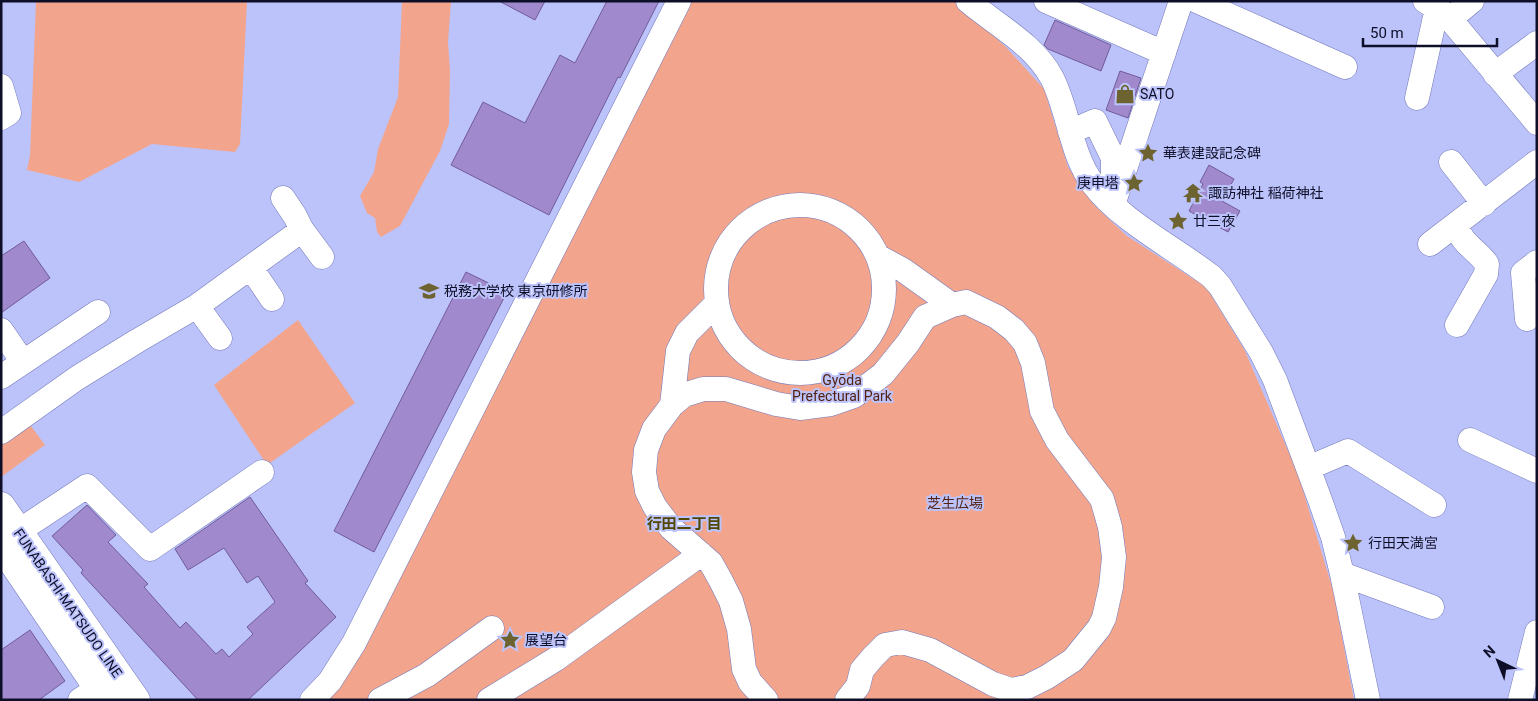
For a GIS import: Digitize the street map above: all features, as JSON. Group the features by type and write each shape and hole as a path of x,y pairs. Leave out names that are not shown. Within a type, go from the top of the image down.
{"main road":[{"name":"FUNABASHI-MATSUDO LINE","path":"1,506 10,538 95,696"},
{"name":"FUNABASHI-MATSUDO LINE","path":"10,538 136,700"}],"street":[{"path":"312,700 330,681 354,643 679,1"},
{"path":"968,1 1006,30 1040,60 1054,84 1066,114 1079,159 1092,184 1113,205 1212,277 1220,286 1262,352 1275,380 1333,537 1368,700"},
{"path":"1046,1 1164,53"},
{"path":"1113,205 1181,1"},
{"path":"1197,1 1345,67"},
{"path":"1437,9 1472,1"},
{"path":"1437,9 1537,123"},
{"path":"1417,98 1437,9"},
{"path":"1495,74 1537,44"},
{"path":"1,86 9,112 1,118"},
{"path":"1070,132 1095,121 1113,158 1113,205"},
{"path":"1451,162 1484,204"},
{"path":"1430,244 1537,162"},
{"path":"283,198 302,230 322,257"},
{"path":"799,203 833,211 862,228 879,257 885,292 878,322 859,350 832,368 800,374 766,368 740,349 721,321 717,303 714,288 721,256 740,230 768,211 799,203"},
{"path":"1457,225 1459,235 1481,255 1487,264 1486,274 1457,325"},
{"path":"1,432 77,378 197,306 302,230"},
{"path":"879,257 903,270 952,304"},
{"path":"1528,319 1523,273 1537,262"},
{"path":"251,268 272,298"},
{"path":"766,700 750,682 744,669 739,629 732,601 711,564 672,528 655,507 646,490 644,472 646,450 654,429 672,405 684,395 703,389 726,389 776,404 800,408 831,404 854,396 882,374 908,343 924,318 952,304 966,302 997,317 1014,330 1025,343 1033,363 1042,411 1057,440 1102,499 1110,527 1114,557 1111,587 1104,618 1099,628 1073,660 1027,687 1011,690 993,684 930,650 902,642 886,645 873,657 862,670 858,686 847,700"},
{"path":"672,405 678,351 687,332 717,303"},
{"path":"197,306 220,338"},
{"path":"1,377 98,312"},
{"path":"2,331 24,362"},
{"path":"1470,440 1537,471"},
{"path":"1308,468 1348,451 1434,505"},
{"path":"10,538 88,486 150,549 262,472"},
{"path":"489,700 556,659 701,554"},
{"path":"1342,574 1432,606"},
{"path":"380,700 427,675 492,628"},
{"path":"1520,700 1537,632"}],"green space":[{"path":"36,1 247,1 240,144 235,152 152,144 79,182 27,170 30,156"},
{"path":"402,1 451,1 448,42 450,71 449,124 440,151 400,226 381,237 377,232 375,218 367,213 360,196 374,172 378,149 398,97"},
{"name":"Gyōda Prefectural Park","path":"687,1 954,1 1006,47 1044,89 1068,167 1094,205 1127,236 1206,287 1245,351 1298,474 1333,590 1354,700 319,700"},
{"path":"298,320 355,403 267,465 214,385"},
{"path":"28,422 45,445 1,477 1,441"}],"building":[{"path":"499,1 545,1 535,20"},
{"path":"607,1 659,1 620,78 618,77 549,215 451,165 483,102 525,123 560,55 575,63"},
{"path":"1055,20 1111,45 1101,71 1048,49 1044,45"},
{"path":"1120,71 1141,78 1128,118 1106,110"},
{"path":"1209,165 1234,179 1222,201 1240,211 1228,232 1189,211 1203,184 1200,182"},
{"path":"24,241 50,278 1,313 1,256"},
{"path":"466,272 507,292 374,552 334,531"},
{"path":"250,497 308,581 305,583 336,617 248,700 198,700 81,573 83,570 52,536 87,505 116,535 108,542 148,584 144,587 180,628 186,622 216,654 222,649 229,657 253,634 247,627 275,602 258,576 247,583 224,548 188,570 175,549"},
{"path":"30,630 65,681 39,700 1,700 1,650"}],"place":[{"name":"SATO","path":"1125,94"},
{"name":"華表建設記念碑","path":"1148,153"},
{"name":"庚申塔","path":"1134,183"},
{"name":"諏訪神社 稲荷神社","path":"1193,193"},
{"name":"廿三夜","path":"1178,221"},
{"name":"税務大学校 東京研修所","path":"429,291"},
{"name":"行田天満宮","path":"1353,543"},
{"name":"展望台","path":"510,640"}],"district":[{"name":"行田二丁目","path":"684,524"}],"park label":[{"name":"芝生広場","path":"955,503"}]}
